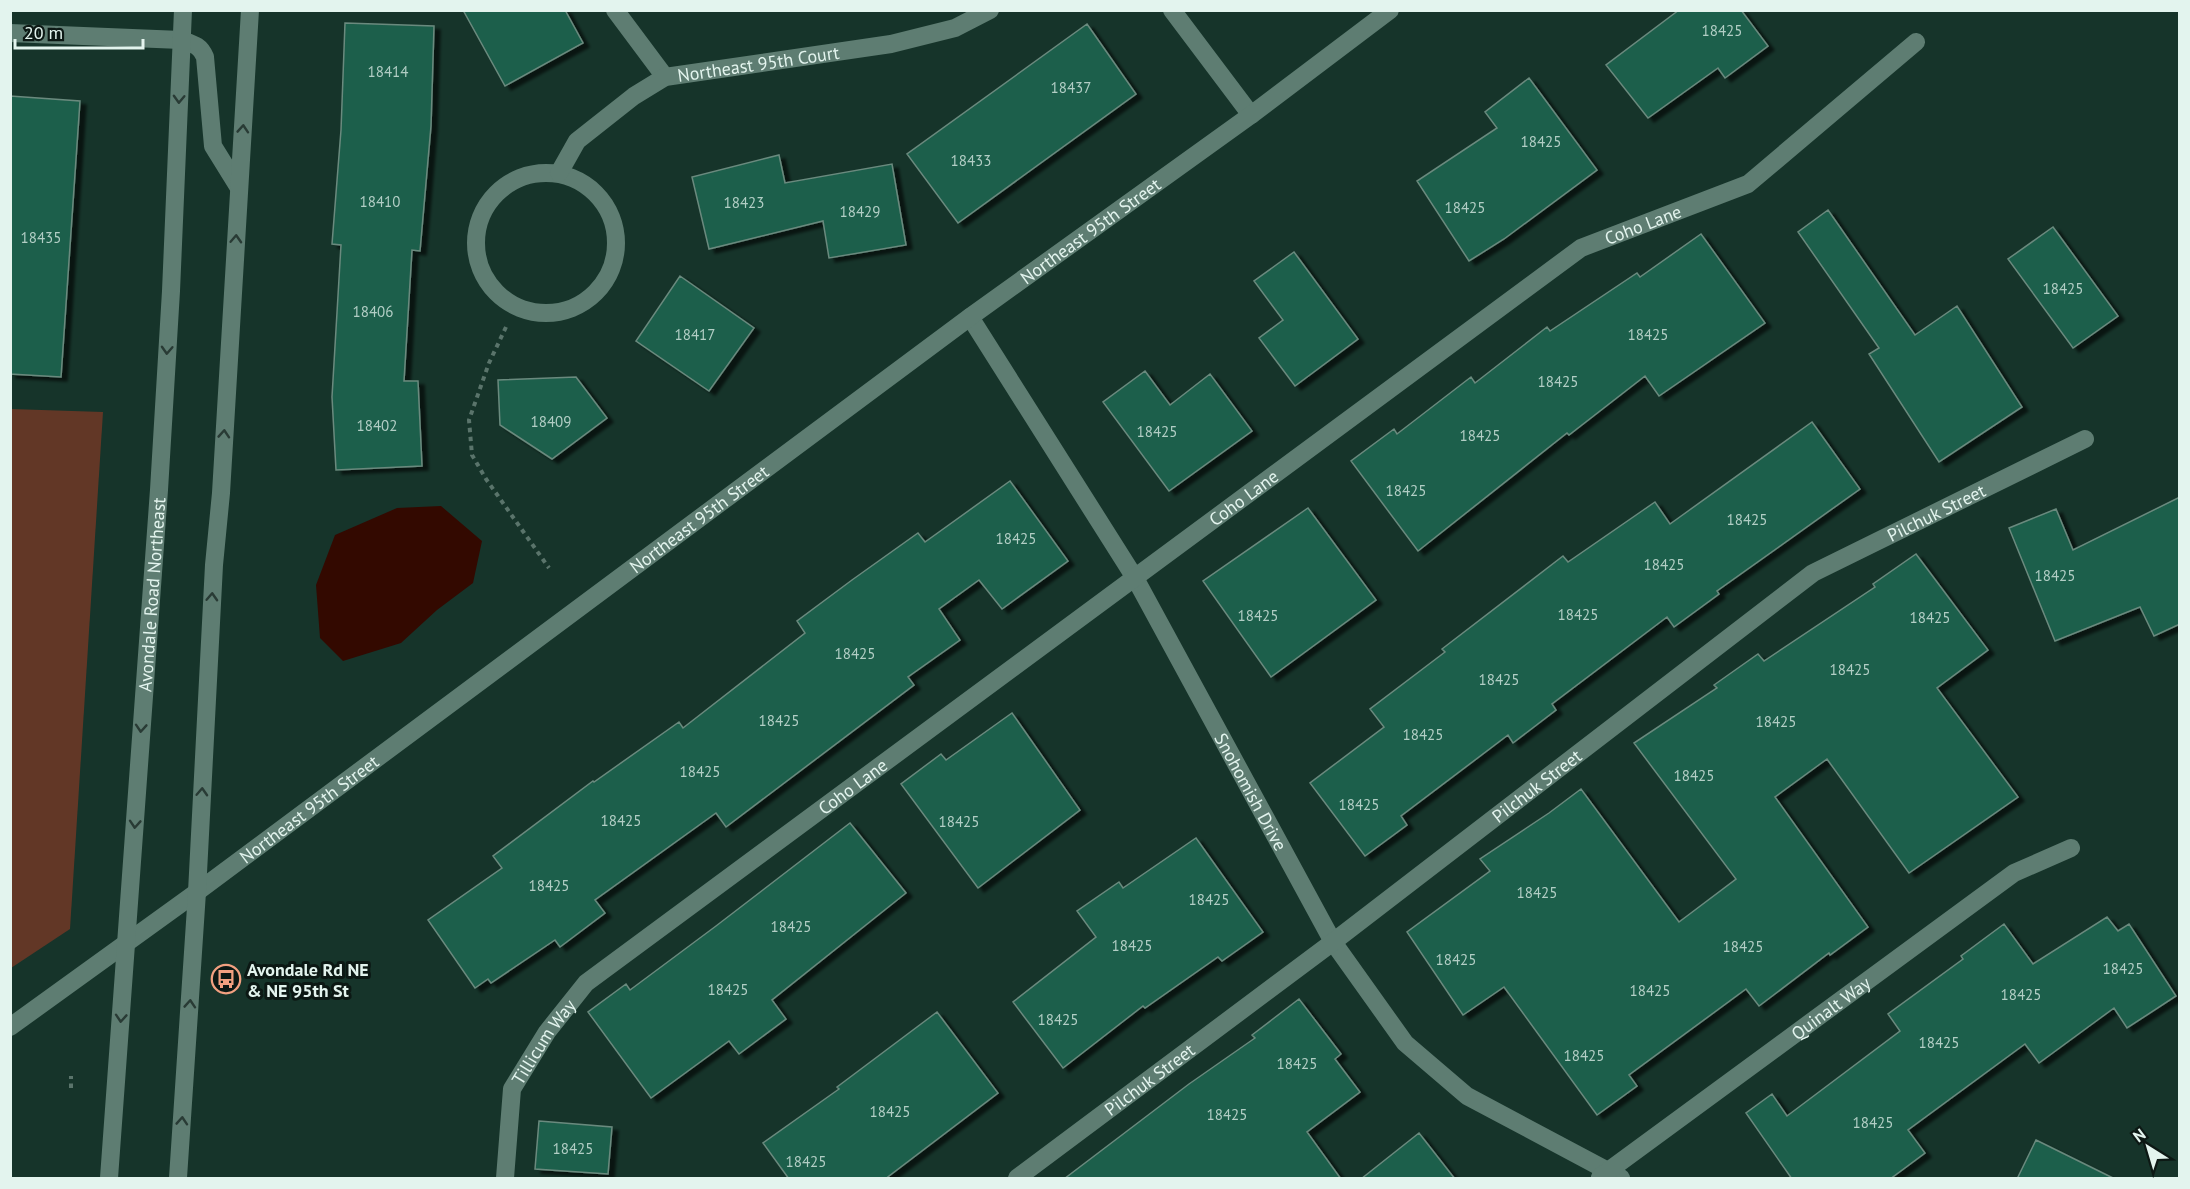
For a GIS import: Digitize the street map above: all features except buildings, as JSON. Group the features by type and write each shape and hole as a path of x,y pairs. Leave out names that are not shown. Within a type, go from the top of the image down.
{"street":[{"name":"Avondale Road Northeast","path":"109,1179 160,478 171,291 183,10"},
{"path":"178,1179 197,892 214,565 221,493 250,10"},
{"path":"615,10 664,77"},
{"name":"Northeast 95th Court","path":"559,173 577,141 634,96 664,77 891,44 955,28 990,10"},
{"path":"1172,10 1251,115"},
{"name":"Northeast 95th Street","path":"10,1027 197,892 970,317 1251,115 1390,10"},
{"path":"10,33 181,40 197,45 205,57 213,146 239,188"},
{"name":"Coho Lane","path":"586,983 1581,248 1748,184 1916,42"},
{"path":"539,172 559,173 578,179 595,191 607,207 615,226 617,245 613,265 604,283 591,298 573,309 554,313 533,312 514,306 498,294 485,279 478,260 476,240 479,220 488,202 502,187 539,172"},
{"name":"Snohomish Drive","path":"970,317 1135,578 1333,942 1405,1043 1467,1096 1609,1176"},
{"name":"Pilchuk Street","path":"1017,1179 1333,942 1812,573 2085,439"},
{"name":"Quinalt Way","path":"1609,1176 2014,873 2071,848"},
{"name":"Tillicum Way","path":"506,1179 512,1089 548,1032 586,983"}],"path":[{"path":"507,327 489,363 469,420 472,455 486,479 549,568"},
{"path":"71,1076 71,1088"}],"shaded area":[{"path":"11,409 103,412 70,929 11,968"},
{"path":"441,506 482,541 473,583 437,610 401,643 343,661 320,638 316,585 335,535 397,508"}],"place":[{"name":"Avondale Rd NE & NE 95th St","path":"226,979"}]}
